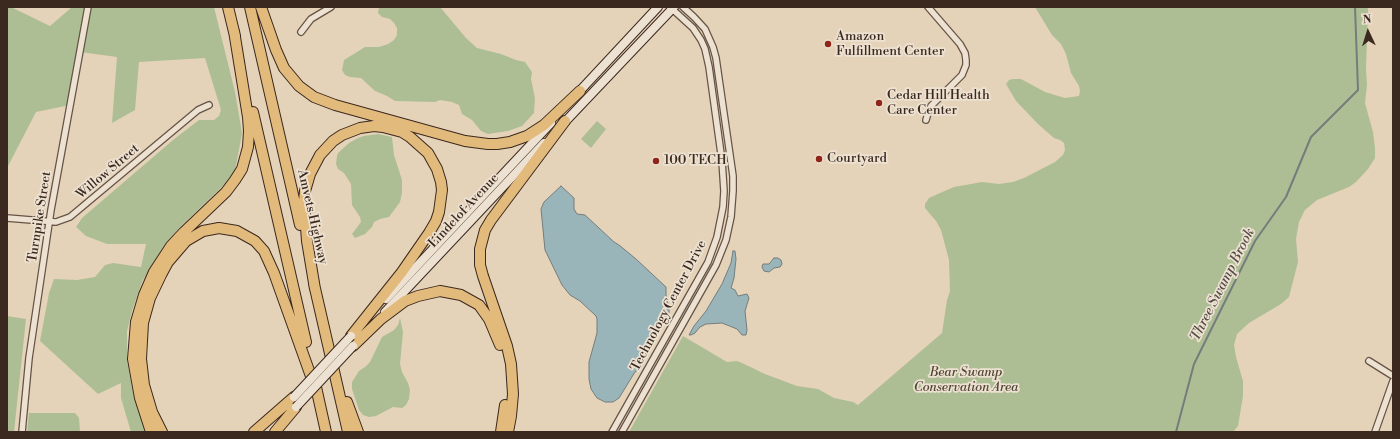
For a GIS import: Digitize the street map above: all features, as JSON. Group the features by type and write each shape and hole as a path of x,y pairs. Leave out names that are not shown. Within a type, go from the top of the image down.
{"highway":[{"path":"228,7 326,432"},
{"name":"Amvets Highway","path":"250,7 348,432"},
{"path":"261,7 284,68 299,86 314,97 335,105 465,141 497,144 510,142 527,136 544,125 580,91"},
{"path":"152,432 140,398 134,359 136,322 144,295 154,272 171,246 226,192 242,169 248,147 249,131 234,31"},
{"path":"508,432 513,394 511,364 507,346 480,265 480,249 485,230 490,220 565,121"},
{"path":"315,289 307,241 304,201 307,182 320,155 333,141 342,135 360,128 374,126 402,132 425,149 433,160 441,182 442,190 439,212 429,233 352,341"},
{"path":"162,432 148,400 141,370 141,349 144,324 150,298 168,262 186,241 199,232 219,228 237,231 255,241 264,251 277,280 317,393"},
{"path":"352,341 392,310 413,297 440,291 458,294 469,298 479,305 489,319 500,348 504,365 506,394 501,432"},
{"path":"329,350 358,432"},
{"path":"254,432 295,402"},
{"path":"274,432 295,402"}],"main road":[{"name":"Lindelof Avenue","path":"261,432 295,402 352,341 658,7"},
{"name":"Lindelof Avenue","path":"352,341 672,8"}],"street":[{"name":"Turnpike Street","path":"22,432 29,358 50,221 88,7"},
{"path":"301,32 311,19 331,7"},
{"name":"Technology Center Drive","path":"622,432 716,265 726,240 731,217 733,176 716,58 705,29 683,7"},
{"path":"926,120 931,106 960,77 965,68 966,62 966,56 962,47 928,7"},
{"name":"Technology Center Drive","path":"612,432 708,262 718,238 723,211 724,177 706,56 701,40 693,28 672,8"},
{"name":"Willow Street","path":"7,218 50,221 64,220 78,212 198,110 209,105"},
{"path":"1369,361 1393,376"},
{"path":"1376,432 1393,381"}],"green space":[{"path":"7,7 11,7 50,26 72,7 214,7 235,92 242,133 235,171 225,184 180,227 163,247 142,282 132,311 127,331 127,360 132,387 145,432 131,432 121,398 121,383 98,394 40,341 49,293 54,279 77,280 95,277 105,265 113,263 141,267 146,244 107,244 86,236 76,227 82,218 173,140 199,120 214,120 219,116 221,110 205,58 139,62 135,110 112,123 117,57 80,52 70,105 36,112 7,168"},
{"path":"379,7 440,7 466,38 477,48 525,62 532,72 531,79 535,98 534,113 522,126 508,131 488,134 481,131 472,120 462,114 459,105 452,102 440,100 435,102 395,101 375,91 361,78 345,75 342,70 344,60 365,47 379,47 388,44 394,40 397,35 397,28 394,23 390,19 382,17 378,13"},
{"name":"Bear Swamp Conservation Area","path":"1035,7 1368,7 1367,85 1365,103 1373,132 1375,158 1368,169 1356,182 1349,187 1317,200 1305,210 1299,222 1296,239 1298,262 1289,297 1281,304 1249,323 1237,334 1234,345 1243,381 1243,396 1238,426 1233,432 629,432 683,336 727,362 737,361 765,374 797,386 818,389 834,398 853,402 858,405 942,333 947,300 950,291 949,260 941,230 936,221 925,208 925,204 929,198 954,187 982,182 999,184 1013,182 1055,162 1063,155 1065,150 1064,143 1054,138 1038,124 1016,101 1006,84 1009,80 1021,79 1045,92 1065,98 1079,96 1079,86 1071,73 1066,54 1061,44 1052,35"},
{"path":"597,121 606,129 591,148 581,139"},
{"path":"378,134 392,137 394,155 402,180 402,193 400,202 389,217 374,222 372,227 365,234 355,238 352,234 361,222 360,217 352,205 351,184 344,173 338,169 336,164 337,156 338,153 349,143 358,138"},
{"path":"7,316 26,319 14,432 7,432"},
{"path":"400,318 403,332 400,364 410,390 409,399 406,405 402,408 393,407 376,416 369,417 363,415 359,410 352,389 352,382 359,371 370,362 382,337 394,330 398,325"},
{"path":"29,413 75,413 79,418 80,432 27,432"}],"water":[{"path":"561,186 574,198 574,209 577,214 585,215 666,287 669,313 641,362 642,367 635,372 619,398 613,402 605,402 597,398 591,389 589,379 589,362 597,333 596,316 580,301 570,295 562,285 545,250 541,209 544,202"},
{"path":"733,251 735,251 736,259 734,278 731,288 735,290 738,296 747,294 749,298 745,311 747,330 746,335 742,335 737,329 722,323 706,324 700,327 695,333 689,335 706,311 722,284 731,263"},
{"path":"774,258 781,260 782,264 780,267 774,268 769,272 764,271 762,267 763,264 769,264"}],"waterway":[{"name":"Three Swamp Brook","path":"1176,432 1194,364 1255,241 1286,197 1311,137 1358,90 1355,7"}],"place":[{"name":"Amazon Fulfillment Center","path":"828,44"},
{"name":"Cedar Hill Health Care Center","path":"879,103"},
{"name":"Courtyard","path":"819,159"},
{"name":"100 TECH","path":"656,161"}]}
